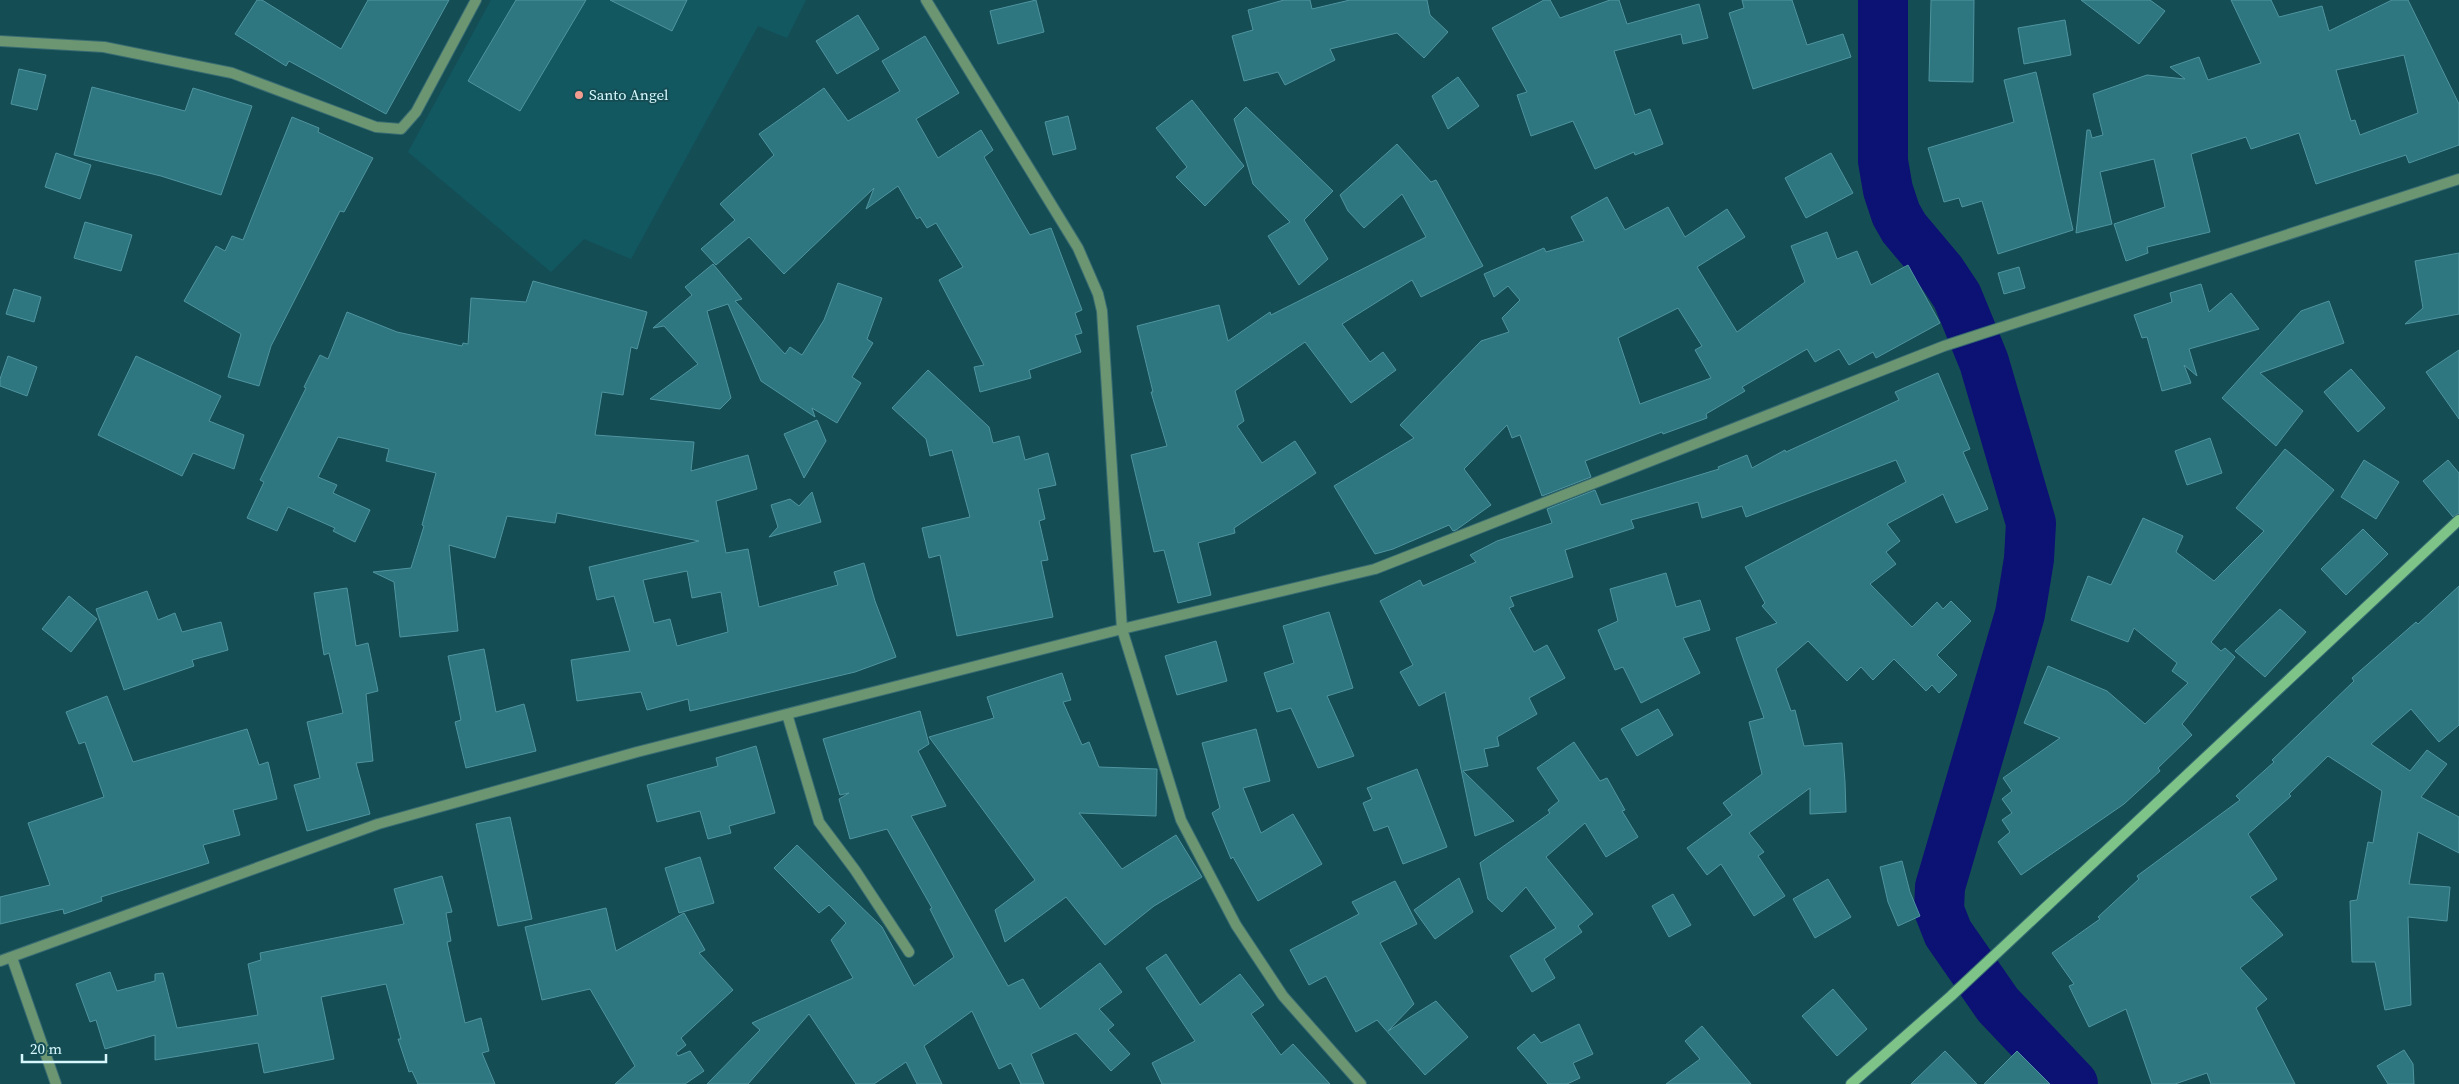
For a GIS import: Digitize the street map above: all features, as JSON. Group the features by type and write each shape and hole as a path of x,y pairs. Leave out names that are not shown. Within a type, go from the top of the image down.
{"main road":[{"path":"1850,1084 1990,959 2459,520"}],"street":[{"path":"0,41 104,48 232,73 376,127 401,129 416,112 476,0"},
{"path":"926,0 1078,248 1098,294 1102,311 1122,629 1181,820 1232,916 1283,996 1361,1084"},
{"path":"0,961 378,824 637,752 1122,629 1375,569 1944,346 2459,179"},
{"path":"787,714 819,822 855,870 909,952"},
{"path":"12,958 56,1084"}],"shaded area":[{"name":"Santo Angel","path":"491,0 806,0 787,38 758,26 631,259 584,239 551,272 408,152"}],"building":[{"path":"257,0 262,0 341,49 368,0 449,0 386,114 289,61 286,66 235,34"},
{"path":"516,0 586,0 520,111 468,81"},
{"path":"610,0 687,0 672,31"},
{"path":"1036,0 1044,32 998,44 990,11"},
{"path":"1284,0 1310,0 1312,9 1350,0 1427,0 1430,15 1448,32 1424,58 1397,33 1330,49 1335,60 1285,85 1278,72 1244,81 1232,36 1253,30 1248,10"},
{"path":"1544,0 1550,0 1560,18 1610,0 1619,0 1627,24 1699,4 1708,38 1683,44 1681,34 1614,51 1635,115 1650,109 1663,144 1635,155 1634,152 1595,169 1573,121 1531,136 1517,95 1527,92 1492,28"},
{"path":"1742,0 1792,0 1807,45 1843,34 1851,57 1753,89 1729,13 1744,8"},
{"path":"1931,0 1974,0 1973,82 1929,81"},
{"path":"2081,0 2150,0 2165,11 2139,44"},
{"path":"2231,0 2271,0 2279,17 2322,6 2329,31 2392,0 2408,0 2459,104 2459,145 2409,163 2406,155 2316,184 2299,133 2251,149 2246,137 2191,154 2210,232 2147,247 2148,253 2126,261 2114,224 2165,207 2154,159 2100,172 2112,224 2076,233 2087,130 2090,130 2092,138 2103,135 2093,94 2147,75 2185,79 2170,67 2199,57 2208,80 2261,63","holes":["2404,55 2418,113 2360,135 2355,120 2351,121 2336,70"]},
{"path":"858,15 879,49 837,74 816,41"},
{"path":"2065,20 2071,55 2024,64 2018,28"},
{"path":"925,36 959,93 916,119 938,158 981,130 993,150 984,157 1030,235 1051,228 1082,310 1075,313 1082,333 1075,335 1081,352 1029,370 1031,378 980,392 974,367 984,365 939,280 963,267 936,223 927,228 920,217 917,219 898,186 866,209 874,188 784,274 749,237 716,265 701,249 735,220 720,204 774,155 759,134 824,88 848,121 900,91 882,61"},
{"path":"19,69 46,75 37,110 11,104"},
{"path":"2036,72 2073,230 1998,254 1982,201 1962,207 1959,198 1944,202 1928,148 2014,122 2004,80"},
{"path":"1458,77 1479,106 1448,129 1432,96"},
{"path":"92,87 185,111 193,88 252,106 221,195 161,176 74,155"},
{"path":"1192,100 1244,166 1205,206 1176,177 1187,167 1156,128"},
{"path":"1246,107 1333,191 1304,220 1328,259 1299,285 1268,236 1290,222 1253,184 1234,119"},
{"path":"1068,116 1076,149 1053,155 1045,122"},
{"path":"292,117 319,128 318,132 373,158 344,212 340,211 271,346 259,386 228,377 241,334 184,301 216,246 225,251 232,236 243,240"},
{"path":"1397,144 1431,182 1436,180 1483,266 1421,297 1412,280 1342,324 1370,362 1383,352 1396,370 1351,403 1305,342 1235,391 1244,421 1237,426 1262,463 1295,441 1316,473 1234,528 1235,533 1198,543 1211,595 1178,603 1164,550 1154,552 1131,455 1167,446 1151,392 1153,392 1137,326 1219,305 1228,341 1270,312 1271,315 1426,237 1402,194 1364,228 1348,211 1340,195"},
{"path":"56,153 91,165 80,199 45,187"},
{"path":"1831,153 1853,193 1806,218 1785,178"},
{"path":"1607,197 1625,230 1668,207 1685,237 1727,209 1745,237 1697,267 1737,332 1805,282 1791,246 1827,232 1837,259 1857,251 1871,285 1908,265 1940,323 1876,358 1873,352 1849,365 1839,349 1815,362 1807,349 1742,387 1745,391 1706,414 1707,418 1663,434 1662,432 1585,461 1591,477 1542,496 1520,435 1512,438 1507,425 1464,469 1491,505 1456,530 1453,531 1449,525 1393,549 1375,554 1334,486 1414,438 1400,425 1481,341 1509,332 1502,318 1520,300 1508,286 1494,297 1484,274 1544,248 1546,252 1584,241 1571,217","holes":["1678,308 1702,346 1695,350 1711,378 1640,404 1618,338"]},
{"path":"85,222 132,235 121,271 74,258"},
{"path":"2459,253 2459,314 2405,324 2423,308 2415,261"},
{"path":"713,264 742,299 735,301 785,354 790,347 802,355 824,320 838,283 882,298 867,339 873,343 852,377 861,383 837,423 812,408 815,417 761,381 728,304 707,311 731,398 720,409 650,399 698,364 664,326 653,328 692,295 685,287"},
{"path":"2019,267 2025,288 2004,294 1998,273"},
{"path":"533,281 647,312 637,349 631,347 623,395 602,392 595,435 694,442 691,471 748,455 757,489 716,501 726,553 748,549 759,607 838,585 834,572 864,563 875,601 896,657 855,672 690,711 688,699 647,710 641,692 577,701 571,660 630,651 614,596 597,600 589,567 699,541 557,513 555,523 507,516 495,558 449,545 458,631 400,637 394,582 373,572 411,568 424,526 422,525 436,473 386,461 389,449 338,437 318,477 337,485 333,493 370,510 355,542 333,531 335,528 288,507 277,531 247,518 264,482 260,480 306,388 304,387 320,355 328,359 347,312 397,332 462,346 463,343 468,344 471,298 526,302","holes":["687,571 692,598 721,592 728,632 677,646 670,619 654,623 643,580"]},
{"path":"2201,284 2209,312 2231,293 2259,329 2189,349 2197,376 2184,365 2191,383 2162,391 2147,337 2142,338 2134,315 2172,302 2170,293"},
{"path":"14,289 41,297 34,322 6,314"},
{"path":"2329,301 2344,343 2260,373 2303,411 2276,446 2222,398 2301,311"},
{"path":"2459,350 2459,419 2426,372"},
{"path":"8,356 37,367 27,396 0,386 0,379"},
{"path":"136,356 221,396 209,421 244,435 234,469 193,453 182,476 98,435"},
{"path":"2351,369 2385,408 2358,432 2324,392"},
{"path":"928,370 989,427 993,443 1019,436 1025,460 1048,453 1056,485 1038,489 1045,519 1039,521 1048,560 1041,561 1053,617 957,636 940,555 929,558 922,528 970,517 952,450 930,456 926,439 892,408"},
{"path":"1938,373 1970,449 1963,452 1988,509 1956,523 1943,494 1887,524 1900,541 1886,552 1896,564 1870,584 1912,627 1937,602 1943,609 1951,601 1971,621 1937,655 1957,675 1939,693 1932,685 1926,691 1894,659 1873,680 1861,667 1847,681 1808,641 1776,669 1791,711 1795,710 1804,746 1842,743 1845,782 1846,812 1810,814 1810,788 1749,833 1764,852 1758,856 1785,896 1754,916 1721,864 1707,875 1687,848 1732,815 1723,803 1762,774 1749,722 1764,718 1736,638 1777,623 1762,606 1765,603 1745,567 1906,482 1896,460 1746,517 1742,506 1702,518 1698,502 1631,520 1634,528 1565,550 1573,577 1510,597 1514,606 1509,608 1534,652 1547,645 1565,678 1529,698 1537,714 1497,737 1499,746 1484,749 1488,766 1463,771 1514,821 1475,836 1445,692 1419,706 1400,672 1413,665 1380,601 1420,580 1423,586 1476,562 1470,555 1497,541 1552,523 1547,509 1595,490 1601,505 1719,469 1718,467 1747,455 1752,468 1785,450 1786,452 1899,400 1895,392"},
{"path":"817,420 826,441 804,478 784,434"},
{"path":"2210,438 2222,473 2187,485 2175,451"},
{"path":"2285,449 2334,490 2211,642 2221,651 2225,648 2235,657 2182,724 2192,735 2158,768 2160,771 2124,804 2021,875 1998,842 2010,832 2002,820 2012,813 2002,799 2012,791 2003,778 2060,738 2024,723 2048,666 2107,691 2145,724 2188,683 2172,671 2177,663 2134,628 2128,642 2071,620 2088,576 2111,585 2143,518 2183,536 2176,552 2214,581 2264,531 2236,508"},
{"path":"2364,460 2399,482 2376,519 2341,497"},
{"path":"2448,460 2459,473 2459,513 2453,517 2423,481"},
{"path":"812,492 821,522 769,537 778,527 771,505 790,499 799,506"},
{"path":"2363,529 2388,554 2346,595 2321,569"},
{"path":"1666,573 1676,607 1700,600 1710,630 1683,638 1700,673 1641,703 1623,667 1615,670 1598,630 1618,621 1610,589"},
{"path":"2459,586 2459,725 2439,742 2411,709 2371,744 2410,771 2427,750 2447,764 2421,797 2459,817 2459,853 2418,832 2409,884 2450,887 2447,921 2408,917 2411,1005 2385,1010 2375,962 2352,962 2350,901 2357,900 2368,842 2373,843 2382,791 2328,756 2289,794 2291,796 2248,834 2277,879 2250,897 2283,935 2240,968 2267,999 2256,1008 2295,1084 2211,1084 2207,1073 2175,1084 2152,1084 2126,1009 2089,1027 2069,986 2074,984 2052,953 2100,919 2098,917 2139,879 2137,876 2240,800 2236,796 2274,762 2272,760 2354,681 2352,678 2416,622 2418,624"},
{"path":"347,588 356,646 368,643 378,691 366,694 373,761 356,763 370,814 307,831 294,785 320,778 307,722 343,713 329,653 324,655 314,593"},
{"path":"147,591 158,620 175,613 182,632 221,622 228,650 192,660 194,666 124,690 96,609"},
{"path":"69,596 97,619 71,652 42,629"},
{"path":"2280,609 2306,632 2265,677 2235,651"},
{"path":"1329,612 1353,688 1327,696 1354,756 1318,768 1291,708 1277,712 1264,673 1294,663 1283,626"},
{"path":"1216,641 1227,681 1177,695 1165,656"},
{"path":"484,649 496,712 524,704 536,751 466,768 455,722 461,720 448,656"},
{"path":"1062,673 1071,700 1063,702 1082,745 1089,742 1099,767 1157,769 1156,816 1079,813 1122,869 1176,835 1202,877 1154,906 1105,945 1066,897 1005,942 995,910 1035,880 929,737 994,718 987,697"},
{"path":"107,696 133,762 247,729 259,765 268,762 277,799 233,810 240,835 203,845 209,863 101,897 102,901 64,914 63,909 0,924 0,897 50,885 28,823 104,797 85,742 79,744 66,712"},
{"path":"1658,709 1673,735 1637,756 1621,729"},
{"path":"920,711 929,744 918,751 946,806 911,816 1008,986 1023,979 1040,1009 1100,963 1122,992 1099,1009 1114,1025 1108,1030 1130,1054 1111,1071 1076,1033 1031,1054 1044,1084 1021,1084 1011,1063 999,1069 972,1011 924,1046 942,1084 917,1084 906,1062 874,1084 856,1084 809,1014 748,1084 707,1084 760,1030 752,1023 853,978 831,940 846,923 829,905 819,913 774,868 797,845 882,927 914,986 954,957 930,909 932,908 887,829 850,839 839,799 849,793 840,795 823,739"},
{"path":"1256,729 1270,781 1243,788 1261,833 1293,814 1322,864 1258,901 1233,857 1231,859 1212,813 1220,808 1202,743"},
{"path":"1574,742 1600,781 1607,778 1625,810 1622,811 1638,837 1606,857 1585,823 1546,857 1593,914 1578,926 1582,932 1544,959 1555,978 1532,992 1510,956 1556,928 1526,887 1502,912 1488,899 1480,863 1550,813 1548,810 1559,801 1537,768"},
{"path":"756,746 775,813 729,826 731,833 708,839 700,811 657,822 647,785 718,766 716,758"},
{"path":"1417,769 1447,847 1403,864 1388,826 1374,831 1363,803 1372,799 1367,788"},
{"path":"510,817 532,919 498,926 476,824"},
{"path":"700,857 714,903 679,913 665,868"},
{"path":"1902,861 1910,892 1920,916 1898,926 1888,902 1880,867"},
{"path":"442,876 452,912 446,913 451,941 447,942 465,1023 481,1018 489,1051 482,1053 495,1084 418,1084 412,1071 409,1072 398,1039 401,1039 386,984 321,997 334,1059 264,1073 258,1043 155,1060 155,1035 105,1049 96,1020 90,1022 76,984 110,972 117,991 155,981 155,974 163,973 177,1028 258,1015 248,964 261,960 260,953 404,924 394,889"},
{"path":"1459,878 1473,912 1435,939 1414,910"},
{"path":"1828,879 1851,917 1815,938 1793,899"},
{"path":"1395,881 1417,924 1380,943 1414,1004 1388,1031 1436,1001 1468,1037 1425,1075 1377,1020 1356,1032 1326,976 1309,985 1290,950 1359,914 1352,902"},
{"path":"1673,894 1691,925 1669,937 1652,906"},
{"path":"606,908 616,951 684,913 705,950 699,953 733,990 681,1038 686,1045 676,1053 678,1056 690,1051 704,1071 685,1084 615,1084 635,1066 590,989 542,1000 525,927"},
{"path":"1166,954 1200,1005 1240,974 1264,1005 1251,1014 1281,1055 1293,1044 1330,1084 1162,1084 1152,1063 1195,1041 1146,968"},
{"path":"1833,989 1867,1029 1837,1056 1802,1016"},
{"path":"1579,1024 1593,1054 1573,1063 1580,1078 1567,1084 1548,1084 1517,1048 1534,1034 1541,1043"},
{"path":"1702,1026 1751,1084 1666,1084 1700,1059 1685,1041"},
{"path":"2404,1050 2413,1064 2414,1084 2388,1084 2377,1066"},
{"path":"1945,1051 1977,1084 1911,1084"},
{"path":"2017,1051 2050,1084 1984,1084"}],"waterway":[{"path":"1883,0 1883,161 1888,190 1896,214 1904,228 1941,272 1957,296 1984,362 2031,523 2029,559 2020,614 1940,887 1939,910 1948,933 1998,1005 2073,1084"}],"place":[{"name":"Santo Angel","path":"579,95"}]}
